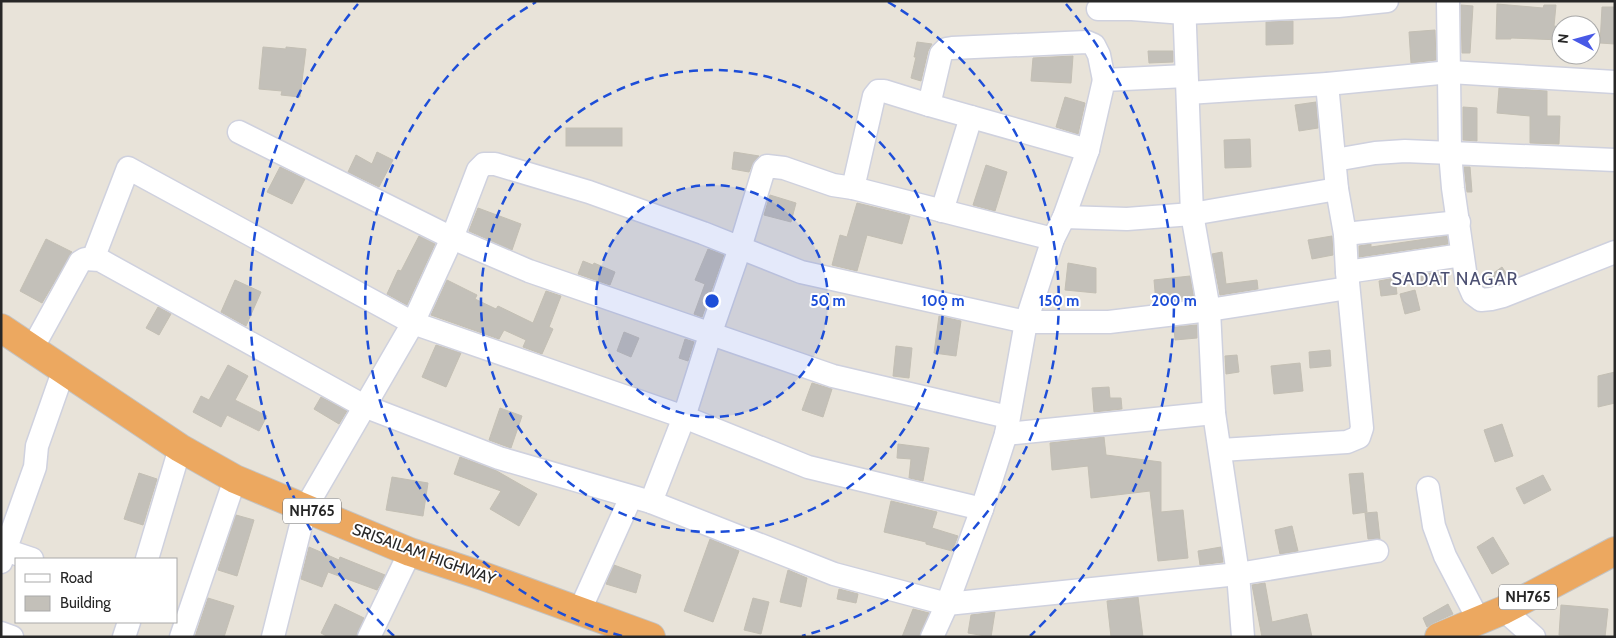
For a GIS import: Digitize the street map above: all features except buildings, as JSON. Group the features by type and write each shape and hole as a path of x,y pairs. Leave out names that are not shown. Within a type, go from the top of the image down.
{"highway":[{"name":"SRISAILAM HIGHWAY","path":"1,328 180,448 235,479 410,552 580,610 617,631 650,637"},
{"name":"NH765","path":"1460,631 1615,552"}],"street":[{"path":"1098,9 1337,4 1387,1"},
{"path":"1448,1 1450,152 1453,188 1466,278 1473,294 1481,300 1491,300 1615,252"},
{"path":"1184,7 1192,214 1209,310 1214,413 1238,574 1243,637"},
{"path":"929,106 941,54 952,48 1087,42 1094,45 1104,80 1088,150 1064,216 1053,238 1026,322 1007,426 982,509 947,604 932,637"},
{"path":"1104,80 1187,85 1327,84 1450,72 1615,82"},
{"path":"1221,450 1347,442 1359,437 1362,428 1344,234 1337,189 1327,84"},
{"path":"853,188 874,96 878,92 884,91 929,106 1088,150"},
{"path":"942,211 971,117"},
{"path":"239,132 452,238 529,270 711,332 832,376 1007,426 1214,413"},
{"path":"1335,160 1382,152 1450,152 1615,160"},
{"path":"273,637 305,508 413,324 452,238 478,170 484,164 588,192 801,272 1026,322 1109,322 1209,310 1462,255"},
{"path":"580,610 641,500 684,417 764,169 767,166 784,168 833,185 853,188 1053,238"},
{"path":"93,259 128,168 413,324 684,417 808,467 982,509"},
{"path":"1064,216 1126,219 1192,214 1337,189"},
{"path":"1344,234 1459,222"},
{"path":"32,349 80,262 85,259 100,260 364,406 499,458 641,500 834,574 947,604 1238,574 1377,551"},
{"path":"22,558 3,556 34,467 37,446 71,374"},
{"path":"147,558 180,448"},
{"path":"181,637 235,479"},
{"path":"1428,488 1434,526 1445,556 1460,631"},
{"path":"369,637 410,552"},
{"path":"1504,610 1534,637"},
{"path":"124,637 129,623"},
{"path":"1,633 12,637"}],"district":[{"name":"SADAT NAGAR","path":"1455,279"}]}
